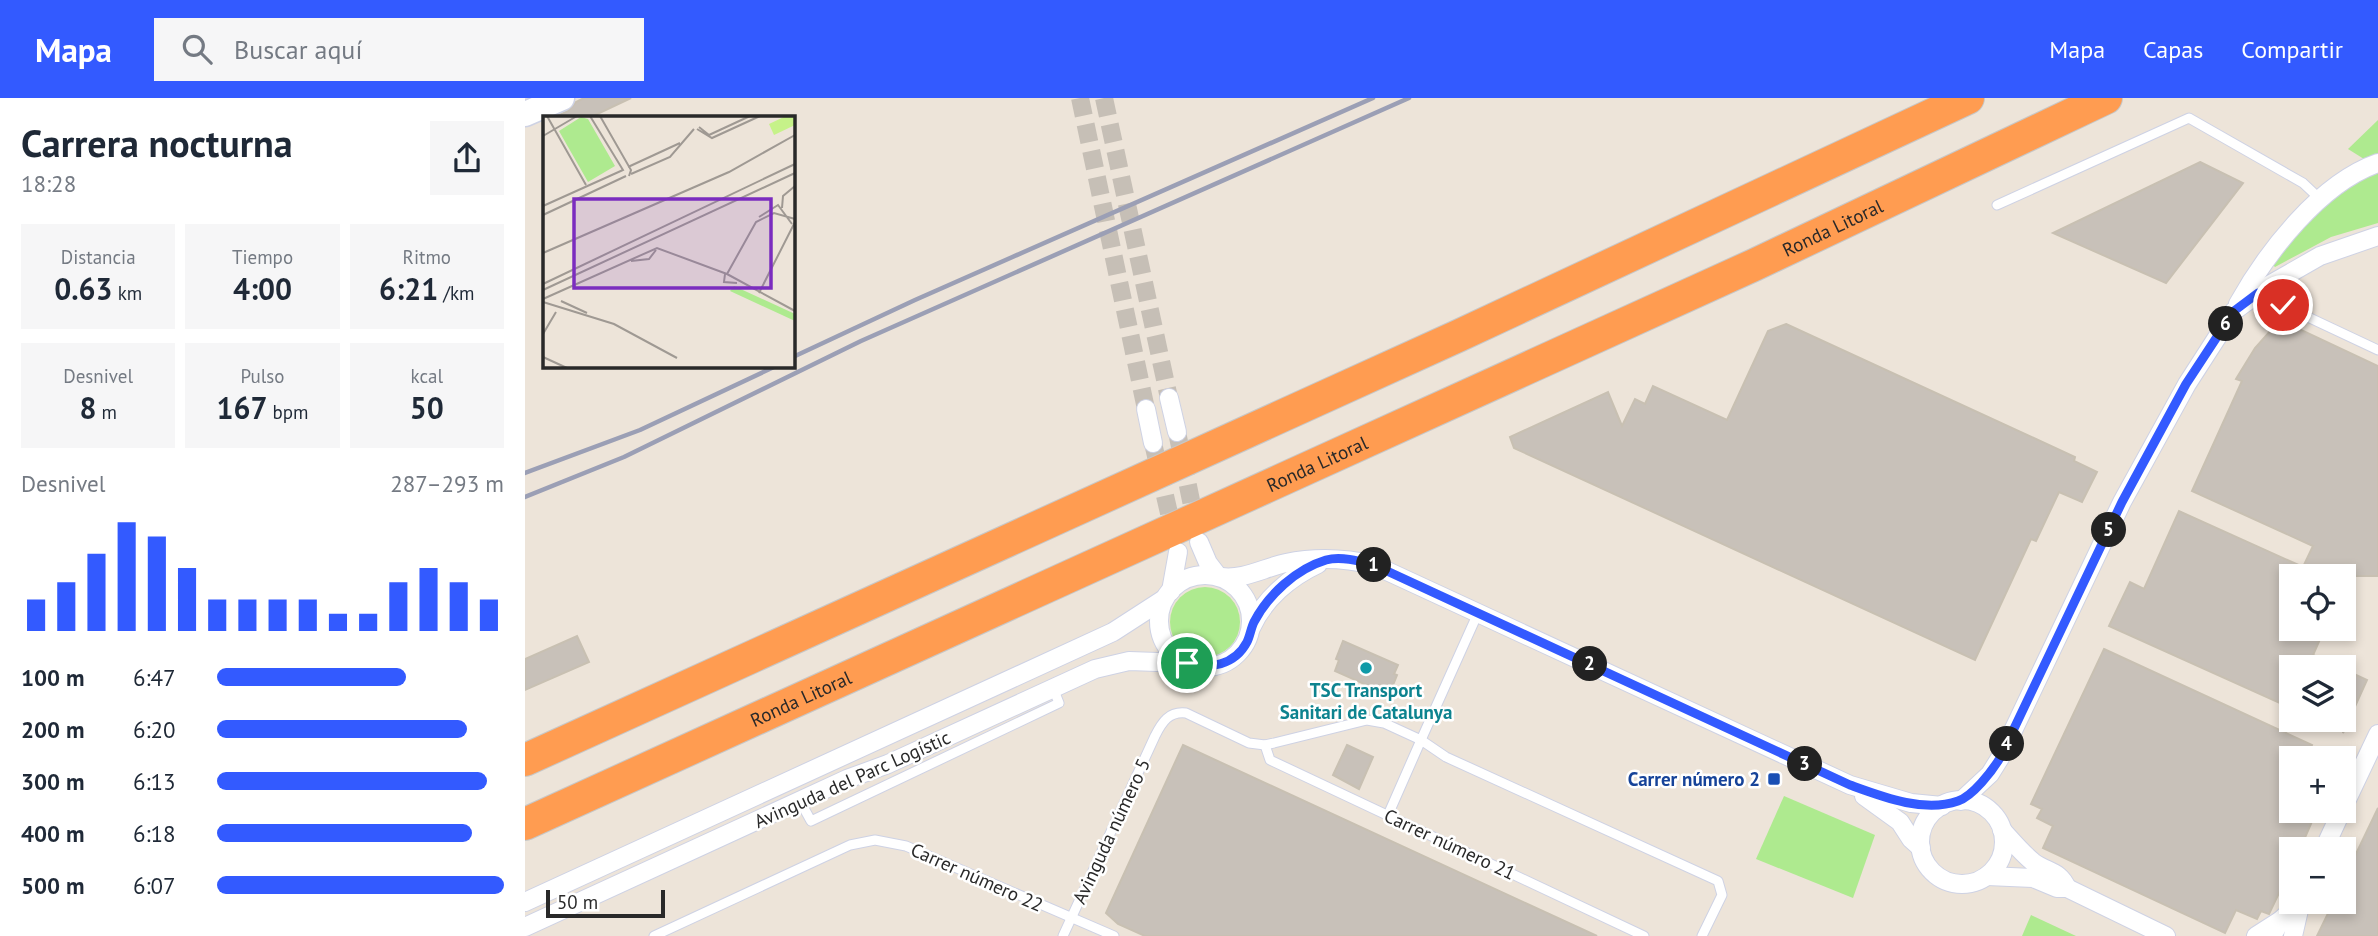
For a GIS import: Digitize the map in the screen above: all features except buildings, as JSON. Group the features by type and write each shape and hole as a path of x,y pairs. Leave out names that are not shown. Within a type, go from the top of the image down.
{"highway":[{"path":"525,760 1467,332 1968,98"},
{"name":"Ronda Litoral","path":"525,824 1754,265 2106,98"}],"street":[{"path":"525,114 562,98"},
{"path":"1961,801 1990,774 2000,758 2122,502 2186,384 2252,280 2308,209 2345,179 2378,163"},
{"path":"2234,311 2258,293 2321,256 2378,236"},
{"path":"1169,398 1177,432"},
{"path":"1146,409 1153,443"},
{"path":"1199,542 1207,563 1219,577 1239,588 1247,600 1251,628"},
{"path":"1178,552 1168,595 1160,614 1162,635 1173,655 1198,667 1227,662 1238,654 1247,642 1251,628 1261,611 1281,587 1305,570 1328,559"},
{"path":"1168,595 1185,579 1199,575 1240,577 1284,564 1328,559 1374,565 1850,785 1911,803 1942,806 1961,801 1978,804 1995,816 2016,847 2036,864 2062,877 2067,888"},
{"name":"Avinguda del Parc Logístic","path":"525,902 1112,632 1168,595"},
{"name":"Avinguda del Parc Logístic","path":"525,927 800,801 1111,664 1147,660 1187,663"},
{"path":"2356,781 2378,734"},
{"path":"1850,785 1900,822 1911,839 1921,848"},
{"path":"1942,806 1925,823 1921,832 1921,848 1930,869 1946,881 1965,884 1987,876 2033,878 2057,888 2067,888 2166,936"},
{"path":"1987,876 2002,855 2002,830"},
{"path":"2256,936 2276,928 2289,914"},
{"path":"2293,936 2298,914"},
{"path":"2300,914 2300,936"}],"lane":[{"path":"1997,205 2189,118 2303,183 2320,199"},
{"path":"2258,293 2378,350"},
{"path":"1388,815 1478,613"},
{"name":"Carrer número 21","path":"1160,725 1170,716 1186,713 1249,743 1265,745 1269,760 1644,936"},
{"path":"1265,745 1358,721 1375,720 1421,740 1446,757 1718,881 1722,895 1702,936"},
{"name":"Avinguda número 5","path":"1063,936 1160,725"},
{"name":"Carrer número 22","path":"654,936 837,851 868,841 898,843 1114,936"}],"green space":[{"path":"2378,120 2378,154 2364,159 2348,149"},
{"path":"2378,170 2378,223 2331,237 2275,267 2273,265 2312,217 2348,185"},
{"path":"1205,587 1230,597 1240,622 1230,647 1205,657 1180,647 1170,622 1180,597"},
{"path":"1784,796 1875,835 1853,898 1756,859"},
{"path":"2031,915 2076,936 2022,936"}],"tunnel":[{"path":"1080,98 1146,409"},
{"path":"1104,98 1169,398"},
{"path":"1177,432 1196,525"},
{"path":"1153,443 1174,535"}],"railway":[{"path":"795,356 915,300 1373,98"},
{"path":"525,497 624,457 861,341 1409,98"},
{"path":"525,473 640,430 772,368"}],"place":[{"name":"TSC Transport Sanitari de Catalunya","path":"1366,668"},
{"name":"Carrer número 2","path":"1774,779"}],"route":[{"path":"1187,663 1198,667 1227,662 1238,654 1247,642 1254,621 1272,596 1292,578 1328,559 1358,561 1374,565 1850,785 1911,803 1942,806 1961,801 1990,774 2000,758 2122,502 2186,384 2234,311 2258,293 2283,305"}]}
